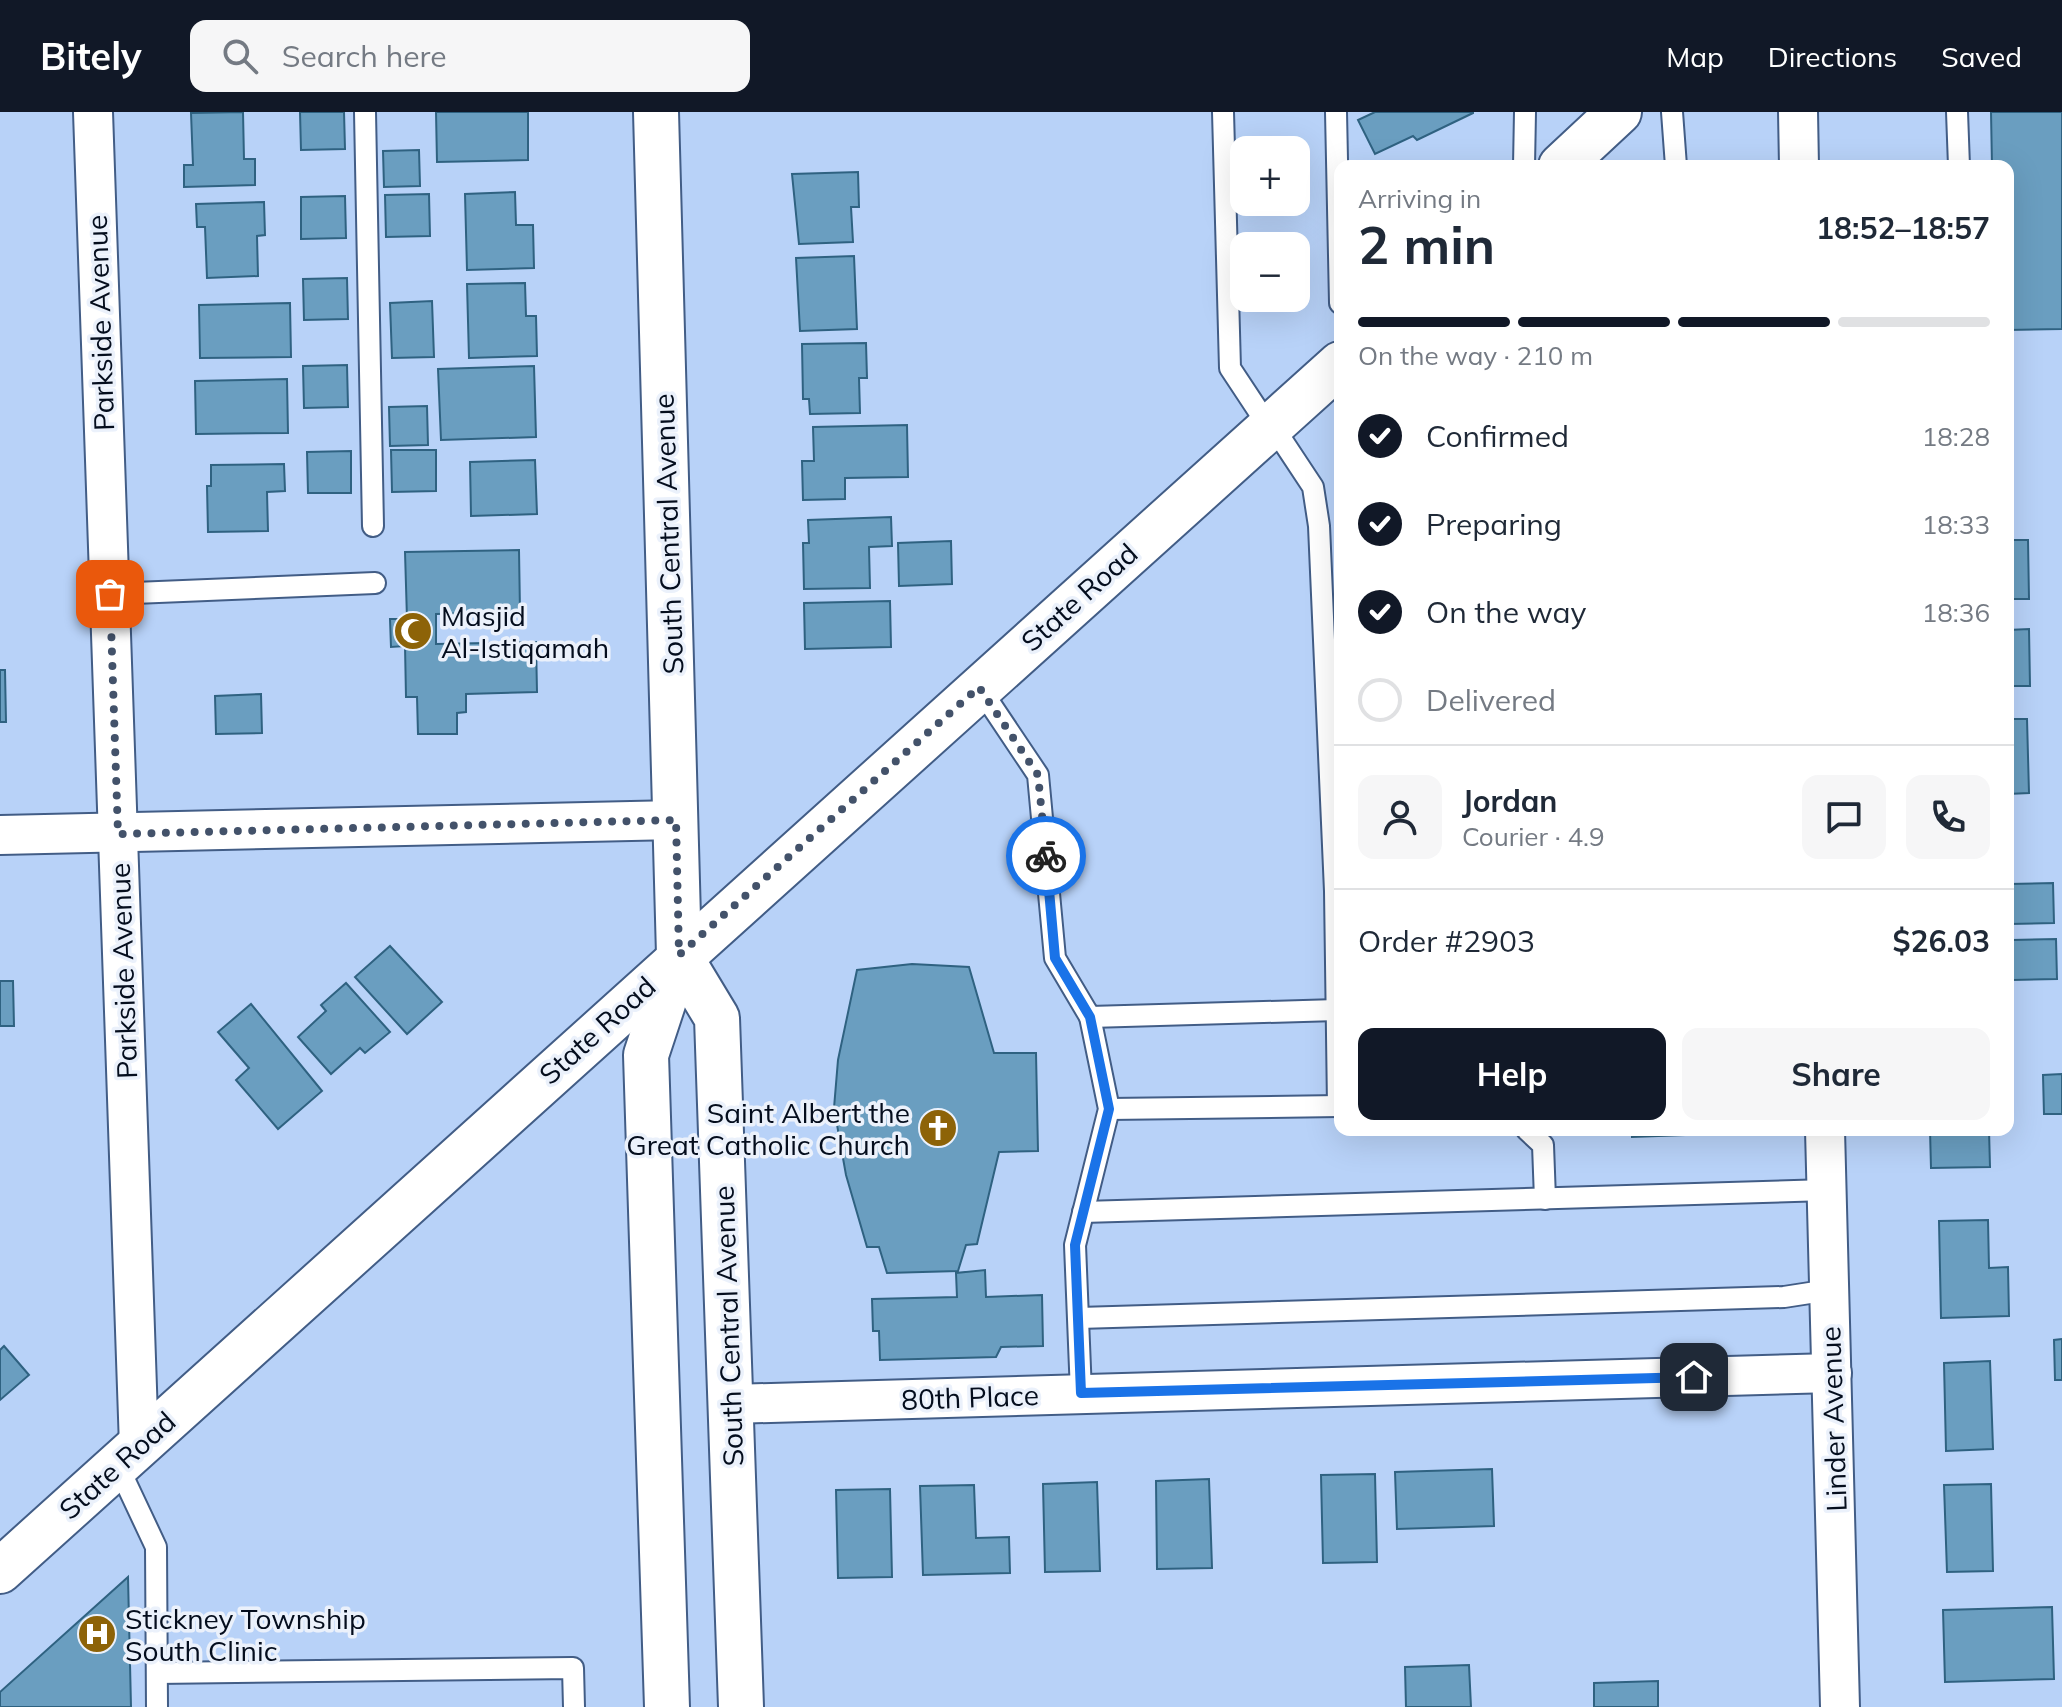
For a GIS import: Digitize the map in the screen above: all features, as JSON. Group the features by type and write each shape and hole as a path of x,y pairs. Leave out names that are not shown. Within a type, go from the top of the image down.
{"street":[{"name":"Parkside Avenue","path":"93,112 118,834 128,1455"},
{"name":"South Central Avenue","path":"656,112 679,955 646,1055 667,1707"},
{"path":"1798,112 1799,160"},
{"name":"State Road","path":"0,1571 679,955 1334,369"},
{"path":"0,835 676,820"},
{"name":"South Central Avenue","path":"679,955 717,1018 741,1707"},
{"name":"Linder Avenue","path":"1825,1136 1840,1707"},
{"name":"80th Place","path":"732,1404 1832,1373"}],"lane":[{"path":"365,112 373,526"},
{"path":"1223,112 1230,368 1313,487 1319,526 1334,868"},
{"path":"1336,112 1337,160"},
{"path":"1524,160 1525,112"},
{"path":"1672,112 1676,160"},
{"path":"1957,112 1959,160"},
{"path":"110,594 375,583"},
{"path":"979,687 1038,775 1055,958 1090,1017 1109,1109 1075,1245 1081,1393"},
{"path":"1090,1017 1334,1010"},
{"path":"1109,1109 1334,1106"},
{"path":"1533,1136 1543,1145 1545,1199"},
{"path":"1083,1212 1827,1190"},
{"path":"1079,1318 1784,1297 1829,1290"},
{"path":"128,1455 156,1547 157,1707"},
{"path":"157,1673 573,1668 574,1707"}],"building":[{"path":"243,112 244,159 255,159 255,185 184,187 184,165 193,165 191,113"},
{"path":"300,112 344,112 345,149 301,150"},
{"path":"436,112 528,112 528,160 437,162"},
{"path":"1375,112 1473,113 1417,140 1413,136 1375,154 1358,120"},
{"path":"1991,112 2062,112 2062,329 2014,330 2014,160 1992,160"},
{"path":"419,150 420,186 384,187 383,151"},
{"path":"858,172 859,207 851,207 853,242 799,244 792,174"},
{"path":"515,192 516,225 533,225 534,268 467,270 465,194"},
{"path":"429,194 430,236 386,237 385,195"},
{"path":"345,196 346,238 301,239 301,197"},
{"path":"264,202 265,235 257,236 258,276 207,278 205,227 197,227 196,204"},
{"path":"854,256 857,329 800,331 796,258"},
{"path":"347,278 348,319 304,320 303,279"},
{"path":"525,283 526,316 536,316 537,356 469,358 467,284"},
{"path":"432,301 434,357 392,358 390,303"},
{"path":"290,303 291,357 200,358 199,305"},
{"path":"866,343 867,378 859,378 860,413 810,414 809,399 803,399 802,344"},
{"path":"347,365 348,407 304,408 303,366"},
{"path":"534,366 536,437 441,440 438,369"},
{"path":"287,379 288,433 196,434 195,381"},
{"path":"427,406 428,445 390,446 389,407"},
{"path":"907,425 908,477 845,478 845,499 803,500 802,461 814,461 813,427"},
{"path":"391,450 436,450 436,491 392,492"},
{"path":"351,451 351,493 308,493 307,452"},
{"path":"535,460 537,514 471,516 470,462"},
{"path":"284,464 285,491 267,492 268,531 208,532 207,486 211,486 211,465"},
{"path":"891,517 892,546 869,547 870,588 804,589 803,543 809,543 808,520"},
{"path":"2014,540 2028,540 2029,599 2014,599"},
{"path":"951,541 952,584 899,586 898,543"},
{"name":"Masjid Al-Istiqamah","path":"519,550 520,612 436,614 436,644 536,642 537,692 466,694 466,712 457,713 457,734 418,734 417,697 406,697 405,646 391,647 390,619 407,619 405,552"},
{"path":"890,601 891,647 805,649 804,603"},
{"path":"2029,629 2030,686 2014,686 2014,630"},
{"path":"0,670 5,670 6,722 0,722"},
{"path":"261,694 262,733 216,734 215,696"},
{"path":"2014,719 2027,719 2029,793 2014,794"},
{"path":"2053,883 2054,923 2014,924 2014,884"},
{"path":"2056,939 2057,979 2014,980 2014,940"},
{"path":"390,946 442,1002 407,1034 355,977"},
{"name":"Saint Albert the Great Catholic Church","path":"912,964 969,967 994,1053 1036,1053 1038,1151 999,1152 977,1244 966,1245 958,1271 887,1273 879,1247 867,1247 846,1175 834,1108 838,1060 857,970"},
{"path":"0,981 13,981 14,1026 0,1026"},
{"path":"346,983 390,1032 365,1053 360,1048 331,1074 298,1037 326,1011 321,1005"},
{"path":"251,1004 322,1091 278,1129 236,1080 249,1068 218,1032"},
{"path":"2062,1074 2062,1114 2044,1114 2043,1075"},
{"path":"1930,1136 1989,1136 1990,1167 1931,1168"},
{"path":"1988,1220 1989,1268 2008,1267 2009,1316 1941,1318 1939,1221"},
{"path":"985,1270 986,1297 1042,1295 1043,1346 1001,1347 996,1357 880,1360 879,1331 873,1331 872,1299 957,1297 956,1273"},
{"path":"2062,1339 2062,1380 2055,1380 2054,1340"},
{"path":"4,1346 29,1375 0,1400 0,1350"},
{"path":"1990,1361 1993,1449 1946,1451 1944,1363"},
{"path":"1492,1469 1494,1526 1397,1529 1395,1472"},
{"path":"1375,1474 1377,1562 1323,1563 1321,1475"},
{"path":"1209,1479 1212,1568 1157,1569 1156,1481"},
{"path":"1097,1482 1100,1571 1045,1572 1043,1484"},
{"path":"1991,1484 1993,1571 1947,1572 1944,1485"},
{"path":"974,1485 976,1538 1009,1537 1010,1573 923,1575 920,1486"},
{"path":"890,1489 892,1577 838,1578 836,1490"},
{"name":"Stickney Township South Clinic","path":"128,1577 131,1707 0,1707 0,1692"},
{"path":"2052,1607 2054,1679 1945,1682 1943,1610"},
{"path":"1469,1665 1471,1707 1406,1707 1405,1667"},
{"path":"1658,1681 1658,1707 1594,1707 1594,1683"}],"way so far":[{"path":"110,594 118,834 676,820 679,955 979,687 1038,775 1046,856"}],"place":[{"name":"Masjid Al-Istiqamah","path":"413,631"},
{"name":"Saint Albert the Great Catholic Church","path":"938,1128"},
{"name":"Stickney Township South Clinic","path":"97,1634"}],"route":[{"path":"1046,856 1055,958 1090,1017 1109,1109 1075,1245 1081,1393 1694,1377"}]}
